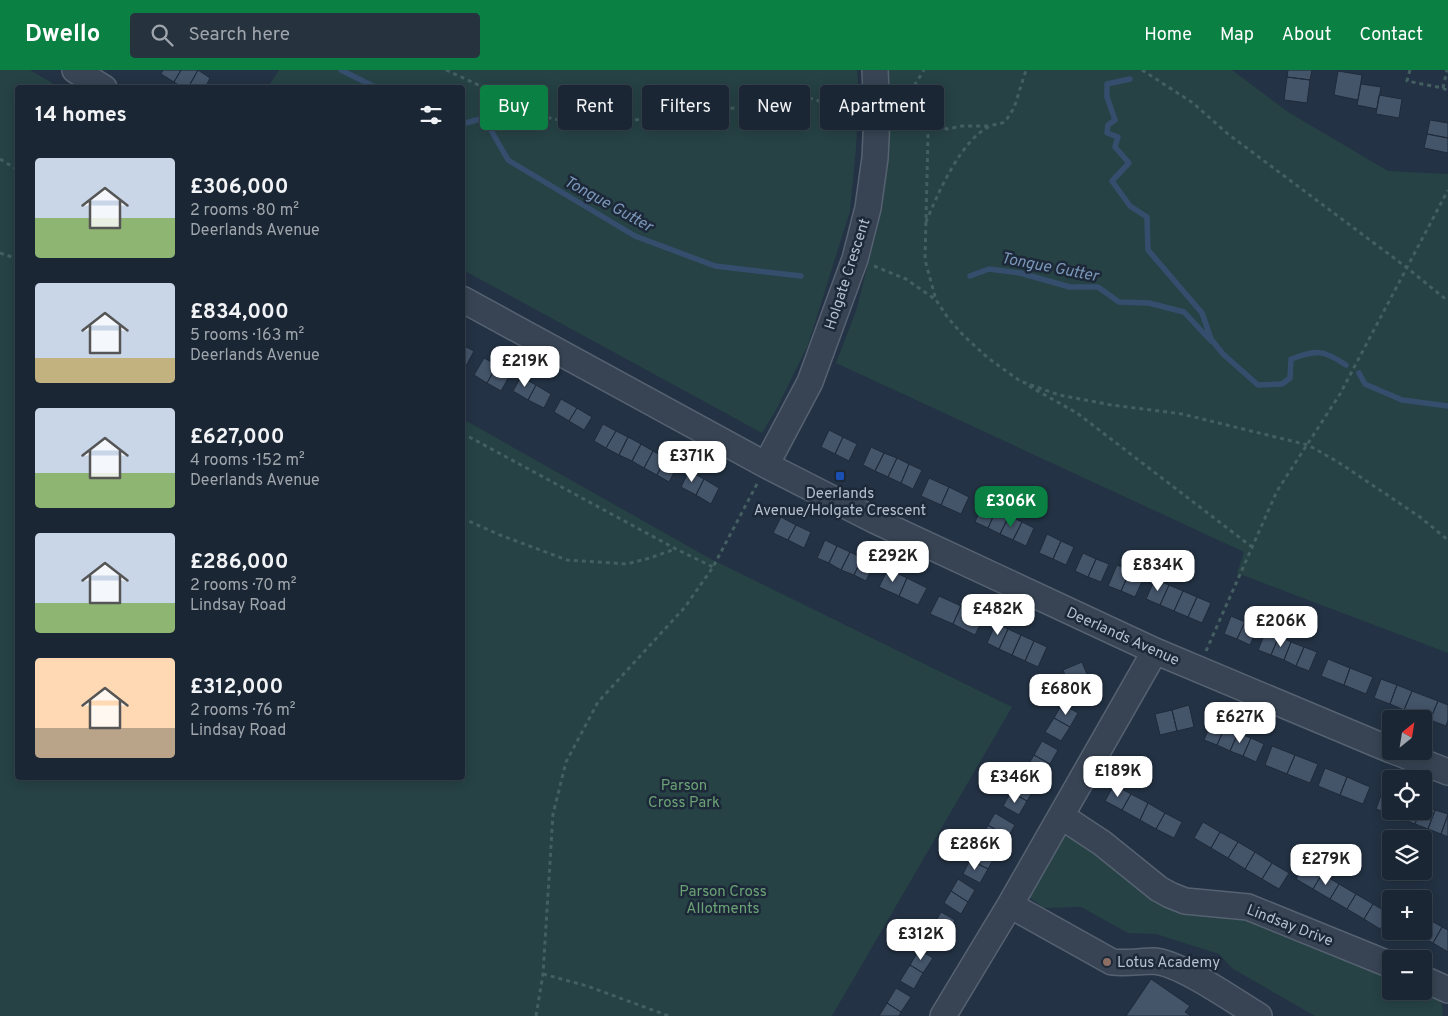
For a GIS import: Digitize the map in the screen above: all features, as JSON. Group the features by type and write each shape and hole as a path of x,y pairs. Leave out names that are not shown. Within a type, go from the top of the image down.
{"street":[{"path":"75,70 99,85"},
{"name":"Holgate Crescent","path":"875,70 876,85"},
{"name":"Holgate Crescent","path":"766,466 810,382 855,259 868,208 875,158 876,130"},
{"name":"Deerlands Avenue","path":"465,300 766,466 894,530 1155,651 1382,746"},
{"path":"943,1016 1010,905 1155,651"},
{"name":"Deerlands Avenue","path":"1417,760 1448,772"},
{"name":"Lindsay Drive","path":"1061,816 1102,843 1159,889 1170,895 1185,901 1248,907 1382,961"},
{"path":"1010,905 1112,962 1123,964 1154,961 1172,965 1259,1016"},
{"path":"1432,983 1448,990"}],"path":[{"path":"446,70 552,119 573,122 624,121 704,114 803,96 820,101"},
{"path":"915,85 924,70"},
{"path":"944,128 990,126 1005,122 1014,108 1026,70"},
{"path":"1142,70 1193,103 1228,134 1406,267 1448,301"},
{"path":"1410,70 1407,81 1443,88 1448,91"},
{"path":"1443,88 1447,70"},
{"path":"925,226 939,190 956,162 973,139 990,126"},
{"path":"927,130 925,260 936,300 948,318 988,358 1020,381 1076,413 1252,547"},
{"path":"0,159 15,168"},
{"path":"1198,670 1277,491 1340,394 1448,190"},
{"path":"0,253 15,258"},
{"path":"855,259 906,279 936,300"},
{"path":"1020,381 1059,396 1182,414 1308,445 1338,462 1420,517 1448,540"},
{"path":"465,435 676,549 713,567"},
{"path":"536,1016 543,974 553,814 566,762 598,702 685,607 713,567 766,466"},
{"path":"465,519 567,560 627,564 676,549"},
{"path":"543,974 587,986 668,1016"}],"green space":[{"name":"Parson Cross Park","path":"0,70 30,70 56,85 15,85 15,780 465,780 465,420 709,558 1012,707 832,1016 0,1016"},
{"path":"279,70 857,70 858,85 820,85 820,130 857,130 850,211 808,345 776,410 762,433 465,271 465,85 269,85"},
{"path":"888,70 1232,70 1288,112 1388,171 1448,174 1448,653 1237,573 1244,552 836,363 856,311 880,217 889,130 944,130 944,85 889,85"},
{"path":"1064,830 1127,874 1251,917 1382,968 1382,1000 1432,1000 1432,995 1441,999 1443,1014 1442,1016 1315,1016 1233,969 1219,954 1156,934 1128,933 1081,907 1044,908 1027,896"}],"building":[{"path":"163,70 181,70 174,82 161,74"},
{"path":"181,70 198,70 190,85 178,85 174,82"},
{"path":"198,70 210,78 206,85 190,85"},
{"path":"1288,70 1312,70 1310,80 1287,77"},
{"path":"1338,71 1362,75 1358,100 1334,95"},
{"path":"1287,77 1310,80 1307,103 1284,100"},
{"path":"1361,84 1381,87 1377,109 1357,105"},
{"path":"1379,95 1402,99 1399,118 1376,114"},
{"path":"1430,120 1448,123 1448,138 1427,134"},
{"path":"1427,134 1448,138 1448,153 1424,148"},
{"path":"465,346 474,351 465,366"},
{"path":"484,358 497,365 487,383 474,375"},
{"path":"497,365 511,373 501,391 487,383"},
{"path":"521,377 536,385 528,400 513,391"},
{"path":"536,385 551,394 544,408 528,400"},
{"path":"561,399 577,408 569,421 554,412"},
{"path":"577,408 592,417 584,430 569,421"},
{"path":"603,424 616,431 606,448 594,441"},
{"path":"829,430 843,437 835,454 821,447"},
{"path":"616,431 628,437 619,455 606,448"},
{"path":"628,437 641,444 632,461 619,455"},
{"path":"843,437 857,444 849,461 835,454"},
{"path":"641,444 653,451 644,468 632,461"},
{"path":"871,447 884,453 875,471 863,465"},
{"path":"653,451 666,458 657,475 644,468"},
{"path":"884,453 897,458 888,477 875,471"},
{"path":"666,458 678,465 669,482 657,475"},
{"path":"897,458 909,464 901,483 888,477"},
{"path":"909,464 922,470 913,489 901,483"},
{"path":"689,471 704,479 696,495 681,487"},
{"path":"929,478 949,487 941,505 921,496"},
{"path":"704,479 719,488 711,504 696,495"},
{"path":"949,487 969,497 961,514 941,505"},
{"path":"983,504 996,510 988,528 975,522"},
{"path":"996,510 1009,516 1000,534 988,528"},
{"path":"1009,516 1022,522 1013,540 1000,534"},
{"path":"781,517 796,525 788,540 773,533"},
{"path":"1022,522 1034,528 1026,546 1013,540"},
{"path":"796,525 811,532 804,548 788,540"},
{"path":"1047,534 1061,541 1053,559 1039,553"},
{"path":"825,540 837,546 829,563 817,558"},
{"path":"1061,541 1074,547 1066,565 1053,559"},
{"path":"837,546 850,552 841,570 829,563"},
{"path":"850,552 862,558 854,575 841,570"},
{"path":"1083,553 1096,559 1088,577 1075,571"},
{"path":"862,558 874,564 866,581 854,575"},
{"path":"1096,559 1109,564 1101,582 1088,577"},
{"path":"1117,565 1130,571 1121,591 1108,586"},
{"path":"888,569 907,578 899,596 879,587"},
{"path":"1130,571 1144,577 1135,597 1121,591"},
{"path":"907,578 927,588 918,605 899,596"},
{"path":"1155,579 1169,585 1160,605 1146,599"},
{"path":"1169,585 1183,591 1174,611 1160,605"},
{"path":"1183,591 1197,597 1188,617 1174,611"},
{"path":"939,596 961,606 953,624 930,614"},
{"path":"1197,597 1211,603 1202,623 1188,617"},
{"path":"961,606 984,617 975,635 953,624"},
{"path":"1231,616 1245,622 1237,639 1224,634"},
{"path":"1245,622 1258,627 1250,645 1237,639"},
{"path":"996,623 1008,629 999,649 987,643"},
{"path":"1008,629 1021,635 1012,655 999,649"},
{"path":"1266,631 1279,636 1271,655 1258,650"},
{"path":"1021,635 1034,641 1025,661 1012,655"},
{"path":"1279,636 1291,642 1284,660 1271,655"},
{"path":"1034,641 1047,647 1038,667 1025,661"},
{"path":"1291,642 1304,647 1296,666 1284,660"},
{"path":"1304,647 1317,652 1309,671 1296,666"},
{"path":"1328,659 1350,668 1344,685 1321,676"},
{"path":"1082,662 1088,677 1069,685 1063,670"},
{"path":"1350,668 1373,677 1366,694 1344,685"},
{"path":"1088,677 1094,692 1076,700 1069,685"},
{"path":"1381,679 1397,685 1390,704 1374,698"},
{"path":"1397,685 1412,691 1404,710 1390,704"},
{"path":"1412,691 1438,701 1432,715 1432,710 1404,710"},
{"path":"1438,701 1448,705 1446,726 1432,721 1432,715"},
{"path":"1062,704 1078,713 1070,727 1054,718"},
{"path":"1189,705 1194,727 1177,731 1172,710"},
{"path":"1172,710 1177,731 1160,735 1155,714"},
{"path":"1054,718 1070,727 1061,741 1045,732"},
{"path":"1212,721 1225,727 1217,745 1204,740"},
{"path":"1225,727 1238,733 1230,751 1217,745"},
{"path":"1238,733 1251,738 1243,756 1230,751"},
{"path":"1251,738 1264,744 1256,762 1243,756"},
{"path":"1042,741 1058,750 1050,764 1034,755"},
{"path":"1272,746 1295,755 1287,774 1265,765"},
{"path":"1034,755 1050,764 1041,779 1025,770"},
{"path":"1295,755 1318,764 1310,783 1287,774"},
{"path":"1325,768 1347,777 1340,795 1318,786"},
{"path":"1020,777 1036,786 1027,801 1011,792"},
{"path":"1347,777 1370,787 1363,804 1340,795"},
{"path":"1114,785 1131,794 1122,810 1105,801"},
{"path":"1011,792 1027,801 1019,815 1003,806"},
{"path":"1382,793 1382,811 1376,809"},
{"path":"1131,794 1148,803 1140,820 1122,810"},
{"path":"1148,803 1165,813 1156,829 1140,820"},
{"path":"1435,810 1448,814 1441,834 1428,829"},
{"path":"995,813 1015,825 1008,837 988,825"},
{"path":"1165,813 1182,822 1174,838 1156,829"},
{"path":"1448,815 1448,837 1441,834"},
{"path":"1405,820 1417,820 1415,824"},
{"path":"1417,820 1431,820 1428,829 1415,824"},
{"path":"1203,822 1220,832 1211,848 1194,838"},
{"path":"988,825 1008,837 1001,849 981,837"},
{"path":"1220,832 1238,842 1228,858 1211,848"},
{"path":"1238,842 1255,852 1245,869 1228,858"},
{"path":"978,847 995,856 988,869 970,860"},
{"path":"1255,852 1272,863 1262,879 1245,869"},
{"path":"970,860 988,869 980,883 963,874"},
{"path":"1272,863 1289,873 1279,889 1262,879"},
{"path":"1305,864 1322,874 1313,889 1296,879"},
{"path":"1322,874 1339,884 1330,899 1313,889"},
{"path":"958,879 975,890 968,902 951,891"},
{"path":"1339,884 1356,894 1347,909 1330,899"},
{"path":"951,891 968,902 961,914 944,903"},
{"path":"1356,894 1373,904 1364,919 1347,909"},
{"path":"1373,904 1382,909 1382,926 1380,929 1364,919"},
{"path":"941,912 955,920 946,936 932,928"},
{"path":"1432,921 1442,927 1433,943 1427,940 1432,940"},
{"path":"1442,927 1448,930 1448,952 1433,943"},
{"path":"932,928 946,936 937,951 923,944"},
{"path":"919,950 933,958 923,973 910,965"},
{"path":"910,965 923,973 914,989 900,981"},
{"path":"1151,979 1190,1006 1185,1012 1191,1016 1126,1016"},
{"path":"896,988 911,997 901,1012 887,1003"},
{"path":"887,1003 901,1012 899,1016 879,1016"}],"waterway":[{"name":"Tongue Gutter","path":"341,70 371,85"},
{"path":"1130,79 1107,84 1107,97 1115,120 1108,125 1107,133 1118,137 1115,147 1129,163 1112,181 1130,206 1147,217 1148,250 1202,313 1211,339 1223,354 1258,385 1282,384 1290,378 1291,359 1307,354 1325,354 1346,365"},
{"name":"Tongue Gutter","path":"465,123 484,118 508,160 635,236 715,266 801,276"},
{"name":"Tongue Gutter","path":"970,276 989,269 1020,273 1070,287 1098,287 1119,302 1149,303 1184,312 1211,341"},
{"path":"1359,373 1365,384 1402,400 1448,406"}],"place":[{"name":"Deerlands Avenue/Holgate Crescent","path":"840,476"},
{"name":"Lotus Academy","path":"1107,962"}],"park label":[{"name":"Parson Cross Allotments","path":"723,900"}]}
